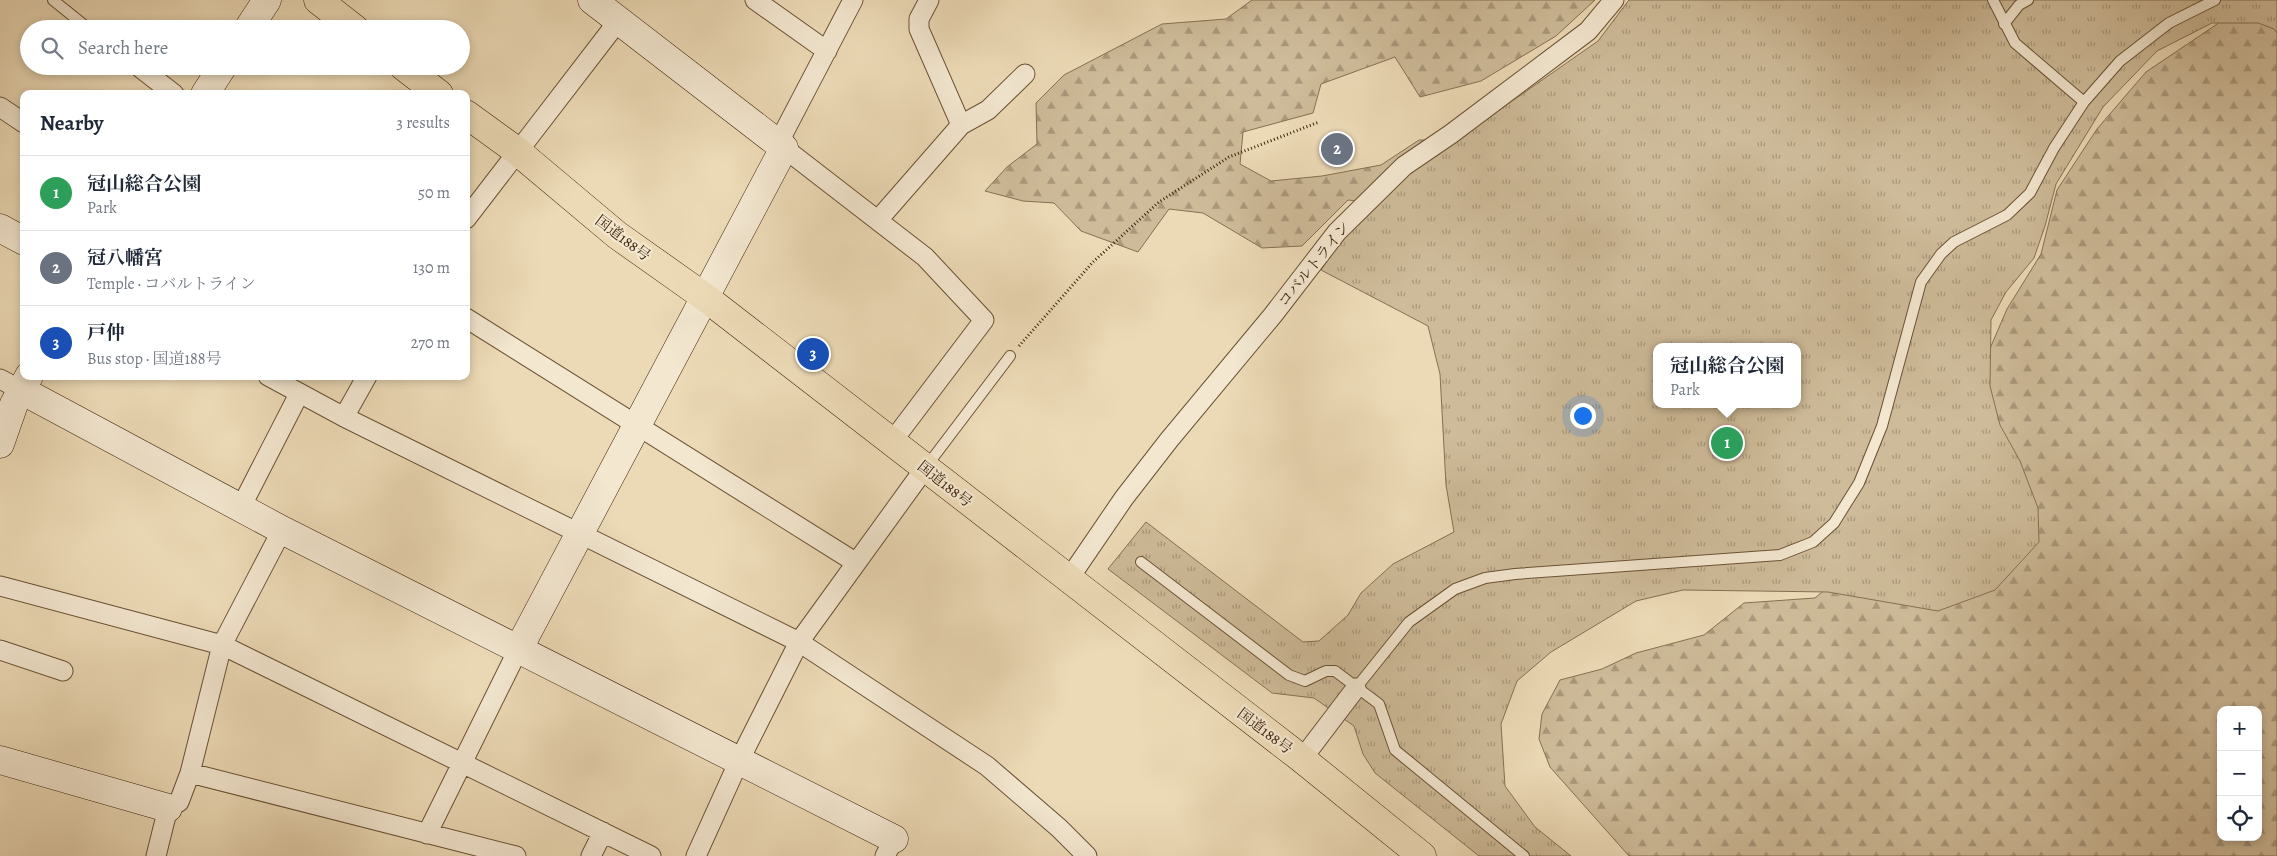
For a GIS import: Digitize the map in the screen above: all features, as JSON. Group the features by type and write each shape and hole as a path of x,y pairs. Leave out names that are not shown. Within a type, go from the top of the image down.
{"highway":[{"path":"318,0 344,20"},
{"path":"415,75 434,90"},
{"name":"国道188号","path":"470,117 517,151 617,235 706,298 1068,580 1302,759 1419,855"}],"street":[{"path":"254,20 267,0"},
{"path":"592,0 926,257 984,320 891,443"},
{"path":"755,0 827,51"},
{"path":"427,834 518,650 784,148 783,134 853,0"},
{"path":"929,0 919,19 919,29 960,125"},
{"name":"コバルトライン","path":"1068,580 1124,498 1169,440 1273,315 1337,232 1404,166 1451,134 1588,31 1614,0"},
{"path":"470,214 619,20"},
{"path":"878,220 960,125 988,110 1025,74"},
{"path":"150,75 169,90"},
{"path":"208,90 217,75"},
{"path":"0,107 20,120"},
{"path":"0,228 20,239"},
{"path":"470,321 855,562"},
{"path":"275,380 344,417 798,642 987,766 1060,828 1087,856"},
{"path":"344,417 365,380"},
{"path":"0,444 16,382 282,530 739,761 889,848"},
{"path":"241,507 299,394"},
{"path":"696,856 739,761 798,642 925,468"},
{"path":"0,760 168,808 179,802 190,773 222,645 282,530"},
{"path":"0,586 222,645 651,856"},
{"path":"0,650 63,670"},
{"path":"1302,759 1356,688"},
{"path":"190,773 516,856"},
{"path":"156,856 168,808"},
{"path":"591,856 602,832"}],"lane":[{"path":"53,0 78,20"},
{"path":"1993,0 2015,43 2084,102"},
{"path":"2004,24 2019,5 2028,0"},
{"path":"1356,688 1409,622 1455,589 1486,578 1524,573 1780,555 1813,542 1834,523 1862,475 1882,426 1921,282 1940,254 1954,242 2006,215 2030,193 2054,148 2084,102 2120,61 2169,23 2214,0"},
{"path":"925,468 1010,356"},
{"path":"1141,562 1289,675 1305,681 1326,671 1335,670 1379,704 1396,750 1524,856"}],"path":[{"path":"1010,356 1094,262 1159,202 1229,157 1319,122"}],"green space":[{"path":"1252,0 1595,0 1556,36 1481,81 1420,97 1395,57 1321,84 1313,113 1243,132 1240,164 1271,181 1322,176 1381,165 1419,140 1494,140 1404,206 1348,200 1302,246 1262,248 1203,213 1169,209 1138,252 1081,231 1054,203 1023,201 985,191 1007,167 1037,144 1036,103 1064,75 1162,24 1226,19"},
{"path":"1629,0 2277,0 2277,33 2274,29 2258,23 2212,23 2157,51 2103,107 2056,184 2034,258 2006,292 1991,320 1990,386 2000,425 2020,461 2038,508 2039,542 1995,590 1938,611 1828,592 1683,590 1636,601 1551,652 1517,681 1501,724 1505,786 1535,827 1571,856 1479,856 1375,773 1363,754 1354,726 1314,698 1272,693 1108,569 1146,522 1303,642 1319,641 1348,615 1361,593 1393,564 1454,532 1446,485 1440,374 1428,326 1321,270 1342,240 1409,173 1598,41"},
{"path":"2277,4 2277,856 1629,856 1550,767 1539,739 1542,714 1560,680 1602,669 1636,653 1704,635 1744,603 1815,598 1836,580 1985,360 2007,309 2041,254 2057,190 2097,129 2146,72 2232,14"}],"place":[{"name":"冠八幡宮","path":"1337,149"},
{"name":"戸仲","path":"813,354"},
{"name":"冠山総合公園","path":"1727,443"}]}
